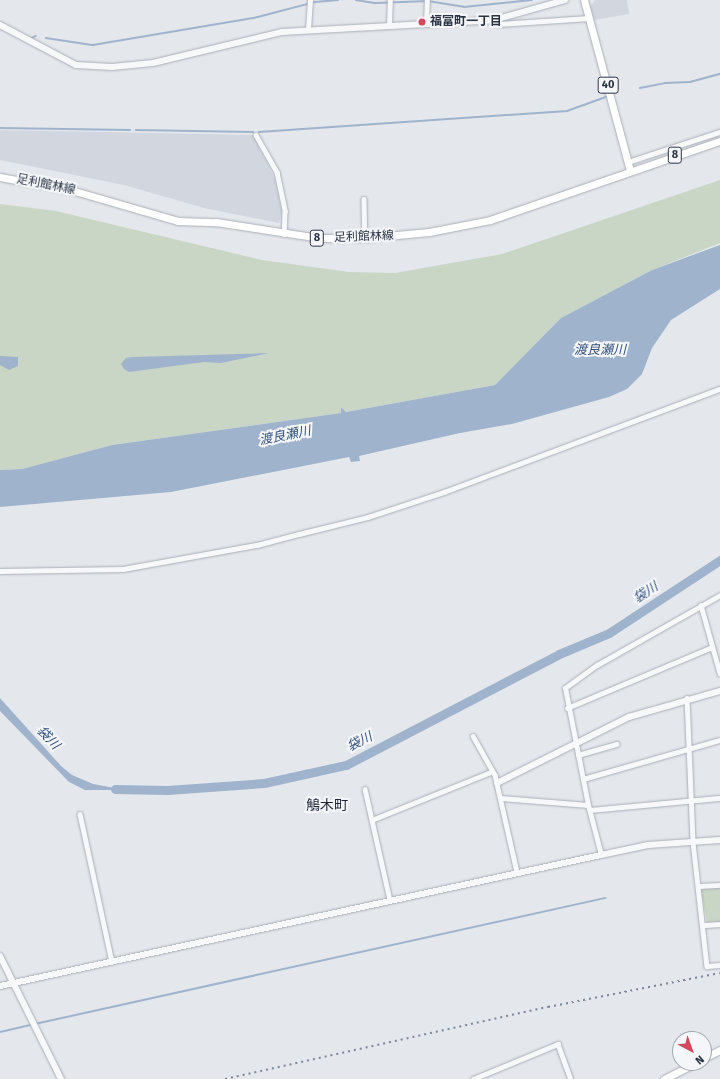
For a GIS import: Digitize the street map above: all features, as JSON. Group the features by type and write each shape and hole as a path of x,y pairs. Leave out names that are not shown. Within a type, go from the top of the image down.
{"main road":[{"name":"40","path":"584,0 630,171"},
{"name":"足利館林線","path":"0,177 71,190 178,221 216,222 284,234 319,238 365,238 429,232 490,220 720,141"},
{"path":"664,1079 680,1071"}],"street":[{"path":"308,29 310,0"},
{"path":"389,25 390,0"},
{"path":"426,24 427,0"},
{"path":"0,25 76,65 98,68 153,63 259,36 308,29 494,20 564,0"},
{"path":"494,20 499,24 589,18"},
{"path":"628,162 720,132"},
{"path":"256,134 277,172 285,211 284,234"},
{"path":"364,199 365,238"},
{"path":"0,571 123,569 258,545 368,517 444,492 720,388"},
{"path":"601,854 588,805 564,691 568,685 598,665 720,595"},
{"path":"701,606 720,673"},
{"path":"567,708 712,646"},
{"path":"497,783 575,742 629,717 687,698 720,691"},
{"path":"687,698 693,842 705,925 708,966 720,965"},
{"path":"473,736 497,783 517,872"},
{"path":"583,779 720,740"},
{"path":"578,755 616,744"},
{"path":"374,819 491,772"},
{"path":"366,789 374,819 390,900"},
{"path":"501,798 588,805"},
{"path":"590,810 720,798"},
{"path":"80,814 112,962"},
{"path":"0,986 601,854 648,845 720,840"},
{"path":"699,886 720,885"},
{"path":"705,925 720,924"},
{"path":"0,956 61,1079"},
{"path":"473,1079 558,1044 571,1079"}],"shaded area":[{"path":"595,0 627,0 629,14 594,20 590,7"},
{"path":"0,130 253,135 275,179 282,212 279,223 204,208 124,185 0,160"}],"green space":[{"path":"720,180 720,243 652,270 561,318 495,385 346,412 341,407 341,413 112,445 22,469 0,470 0,204 56,211 262,260 349,272 395,273 502,254"},
{"path":"720,887 720,922 707,922 701,891 703,888"}],"water":[{"name":"渡良瀬川","path":"720,245 720,289 671,320 652,348 642,374 627,389 609,397 512,424 460,433 359,456 360,461 351,462 349,457 171,492 0,507 0,470 22,469 112,445 341,413 341,407 346,412 495,385 561,318 652,270"},
{"path":"269,353 221,363 204,362 129,372 124,369 121,364 126,358 133,357"},
{"path":"0,356 18,357 18,366 9,370 0,365"},
{"path":"0,698 61,766 72,775 93,784 126,790 85,790 69,782 0,711"}],"waterway":[{"path":"46,38 93,45 258,17 315,2 338,0"},
{"path":"356,0 376,3 428,1 464,7 532,0"},
{"path":"32,38 36,36"},
{"path":"640,88 665,83 690,82 720,74"},
{"path":"259,132 567,111 606,97"},
{"path":"0,128 130,130"},
{"path":"136,130 253,132"},
{"name":"袋川","path":"115,789 167,790 264,783 346,765 559,654 609,633 720,560"},
{"path":"35,1024 605,898"},
{"path":"0,1032 31,1025"}],"railway":[{"path":"225,1079 548,1007 720,973"}],"place":[{"name":"福富町一丁目","path":"422,22"}],"district":[{"name":"鵤木町","path":"327,806"}]}
